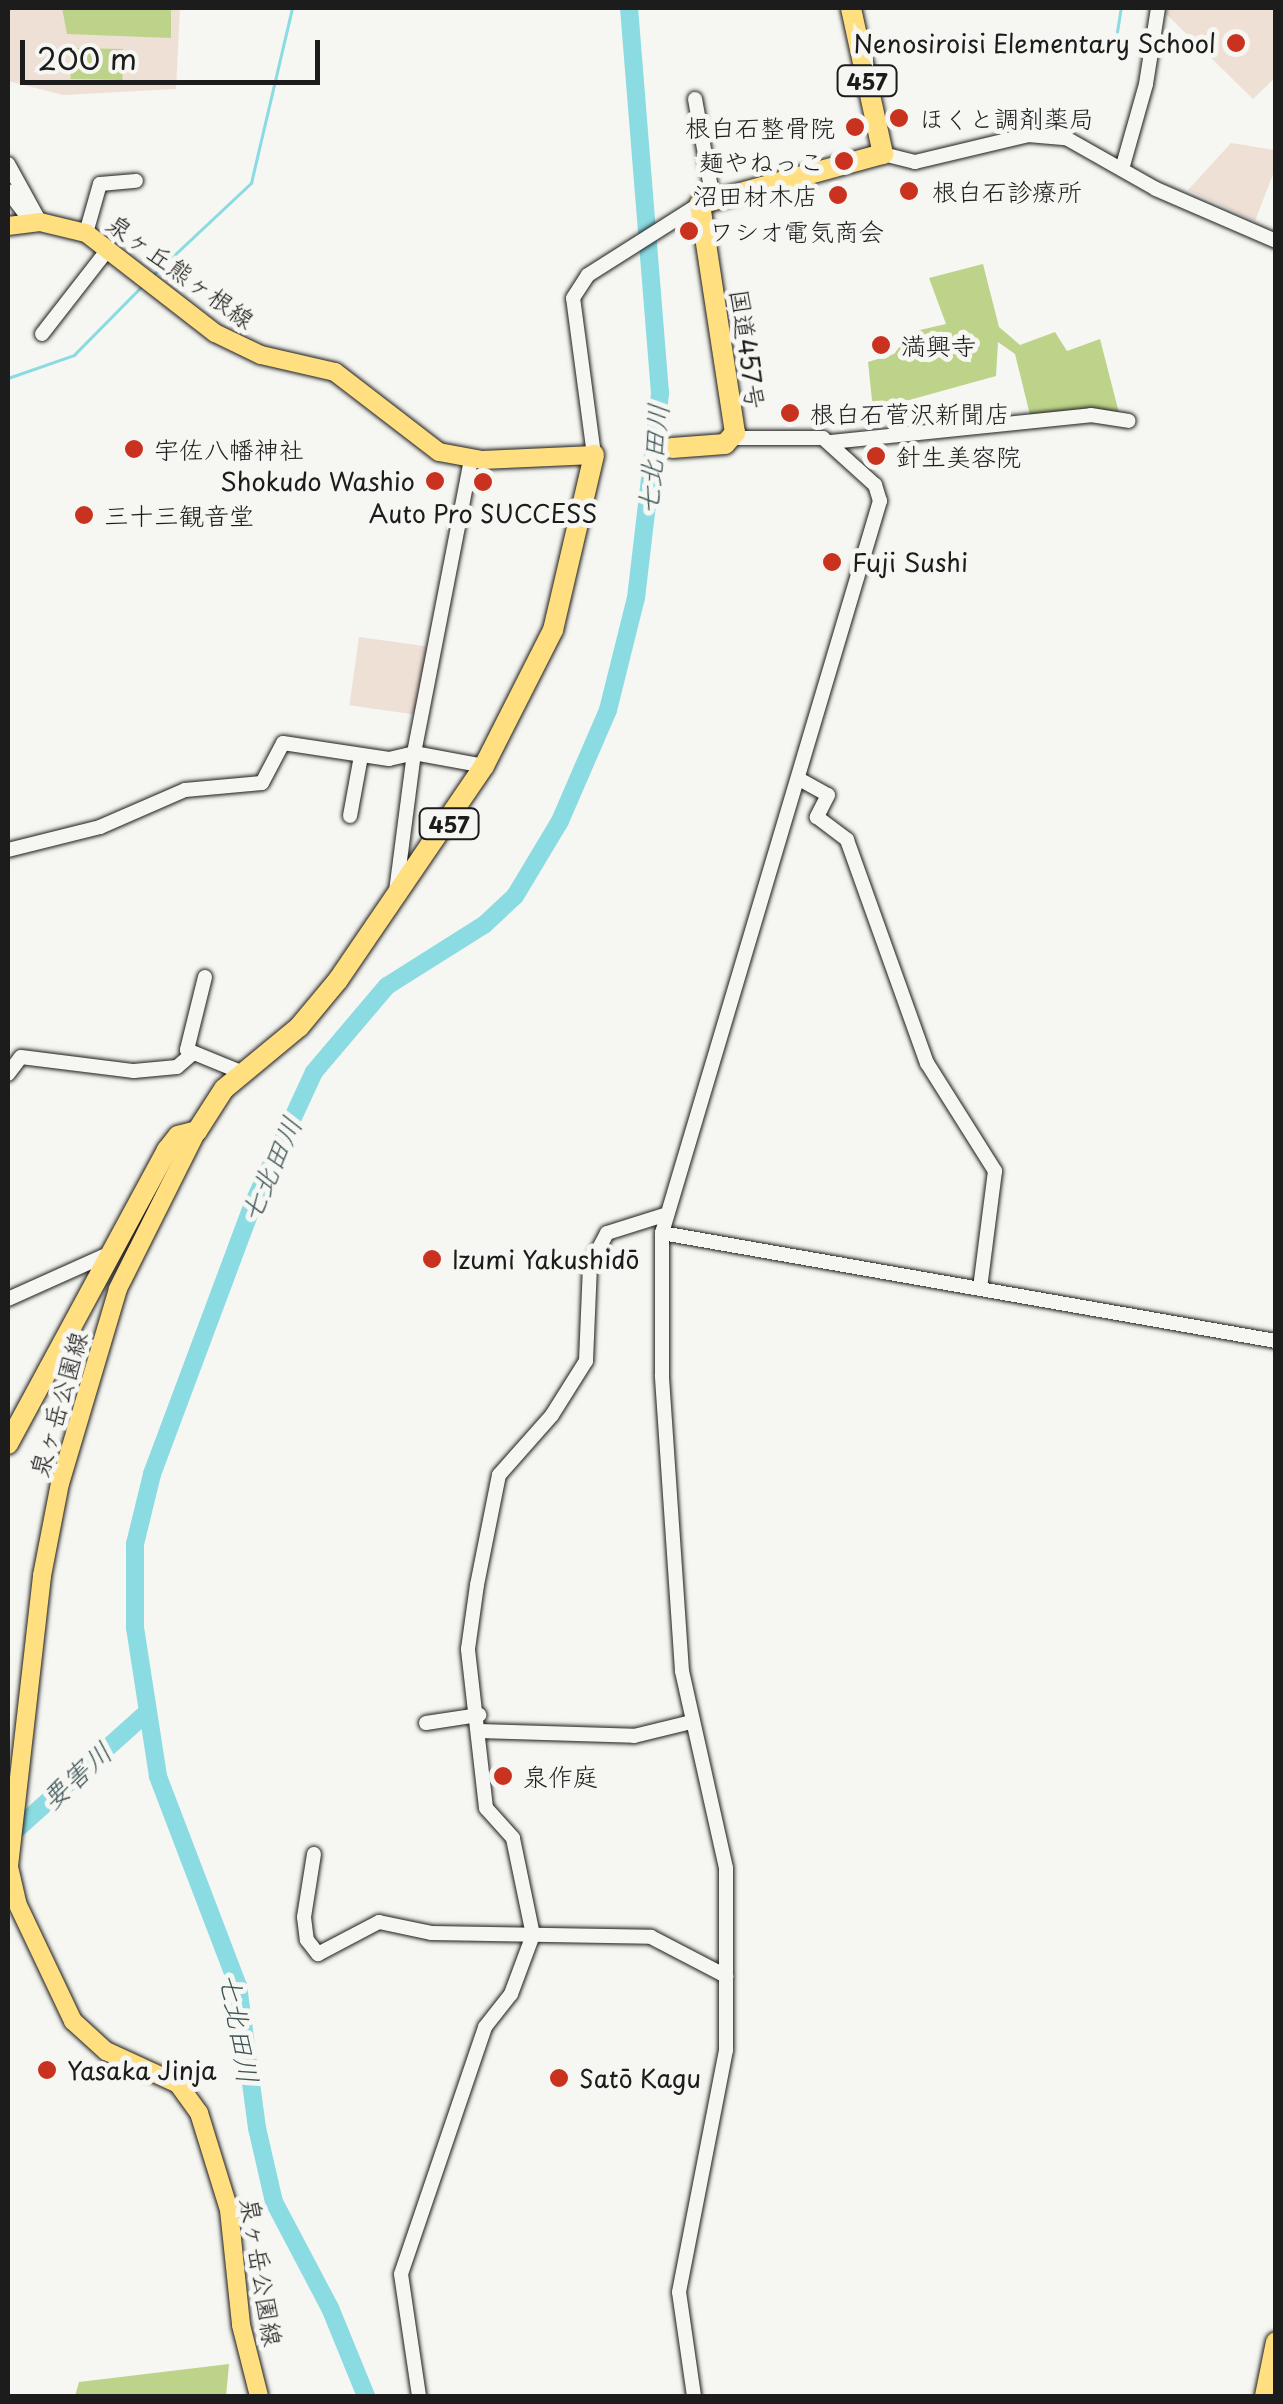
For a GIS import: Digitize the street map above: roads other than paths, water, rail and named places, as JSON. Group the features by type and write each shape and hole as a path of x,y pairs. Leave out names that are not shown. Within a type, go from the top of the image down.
{"highway":[{"name":"457","path":"851,8 883,154"},
{"path":"707,202 883,154"},
{"name":"国道457号","path":"672,448 733,438 707,202"},
{"name":"457","path":"8,1444 167,1150 178,1136 196,1131 242,1072 299,1027 395,899 484,766 553,630 594,455"},
{"path":"1265,2396 1276,2342"}],"main road":[{"name":"泉ヶ丘熊ヶ根線","path":"8,226 36,222 86,233 230,343 335,372 428,446 471,460 594,455"},
{"name":"泉ヶ岳公園線","path":"196,1131 118,1289 82,1396 42,1576 10,1849 12,1906 72,2022 106,2051 178,2084 200,2113 230,2210 241,2325 259,2396"}],"street":[{"path":"1122,169 1146,84 1158,8"},
{"path":"594,455 571,308 582,281 602,265 707,202 695,100"},
{"path":"883,154 915,162 1046,134 1086,144 1122,169 1276,241"},
{"path":"8,164 36,222"},
{"path":"86,233 100,184 136,181"},
{"path":"8,191 36,222"},
{"path":"42,334 109,248"},
{"path":"733,438 830,442 1091,414 1129,421"},
{"path":"694,2396 678,2292 720,2089 726,1976 724,1853 691,1722 662,1374 662,1233 880,501 874,485 830,442"},
{"path":"395,899 391,889 414,752 471,460"},
{"path":"8,850 100,827 185,790 262,783 283,743 388,759 414,752 484,766"},
{"path":"350,816 361,756"},
{"path":"798,780 828,795 817,817 846,840 927,1062 995,1171 980,1288"},
{"path":"8,1074 20,1057 134,1071 177,1066 191,1055 205,977"},
{"path":"191,1055 242,1072"},
{"path":"418,2396 401,2274 485,2027 511,1994 532,1935 513,1838 486,1808 479,1715 468,1649 500,1475 552,1415 586,1361 588,1278 607,1234 664,1216"},
{"path":"662,1233 1276,1341"},
{"path":"8,1299 108,1254"},
{"path":"426,1723 479,1715"},
{"path":"479,1732 634,1736 691,1722"},
{"path":"314,1854 304,1917 307,1940 318,1954 374,1922 431,1933 652,1937 726,1976"}],"waterway":[{"path":"152,276 251,183 292,8"},
{"name":"七北田川","path":"366,2396 330,2308 274,2202 257,2128 238,1986 158,1776 135,1627 135,1544 152,1474 253,1204 314,1072 387,986 484,925 515,896 560,821 608,710 636,598 660,393 629,8"},
{"path":"1117,32 1121,8"},
{"path":"8,378 74,355 143,285"},
{"name":"要害川","path":"8,1837 145,1714"}],"place":[{"name":"Nenosiroisi Elementary School","path":"1236,43"},
{"name":"ほくと調剤薬局","path":"899,118"},
{"name":"根白石整骨院","path":"855,127"},
{"name":"麺やねっこ","path":"844,161"},
{"name":"根白石診療所","path":"909,191"},
{"name":"沼田材木店","path":"838,195"},
{"name":"ワシオ電気商会","path":"689,231"},
{"name":"満興寺","path":"881,345"},
{"name":"根白石菅沢新聞店","path":"790,413"},
{"name":"宇佐八幡神社","path":"134,449"},
{"name":"針生美容院","path":"876,456"},
{"name":"Shokudo Washio","path":"435,481"},
{"name":"Auto Pro SUCCESS","path":"483,482"},
{"name":"三十三観音堂","path":"84,515"},
{"name":"Fuji Sushi","path":"832,562"},
{"name":"Izumi Yakushidō","path":"432,1259"},
{"name":"泉作庭","path":"503,1776"},
{"name":"Yasaka Jinja","path":"47,2070"},
{"name":"Satō Kagu","path":"559,2078"}]}
